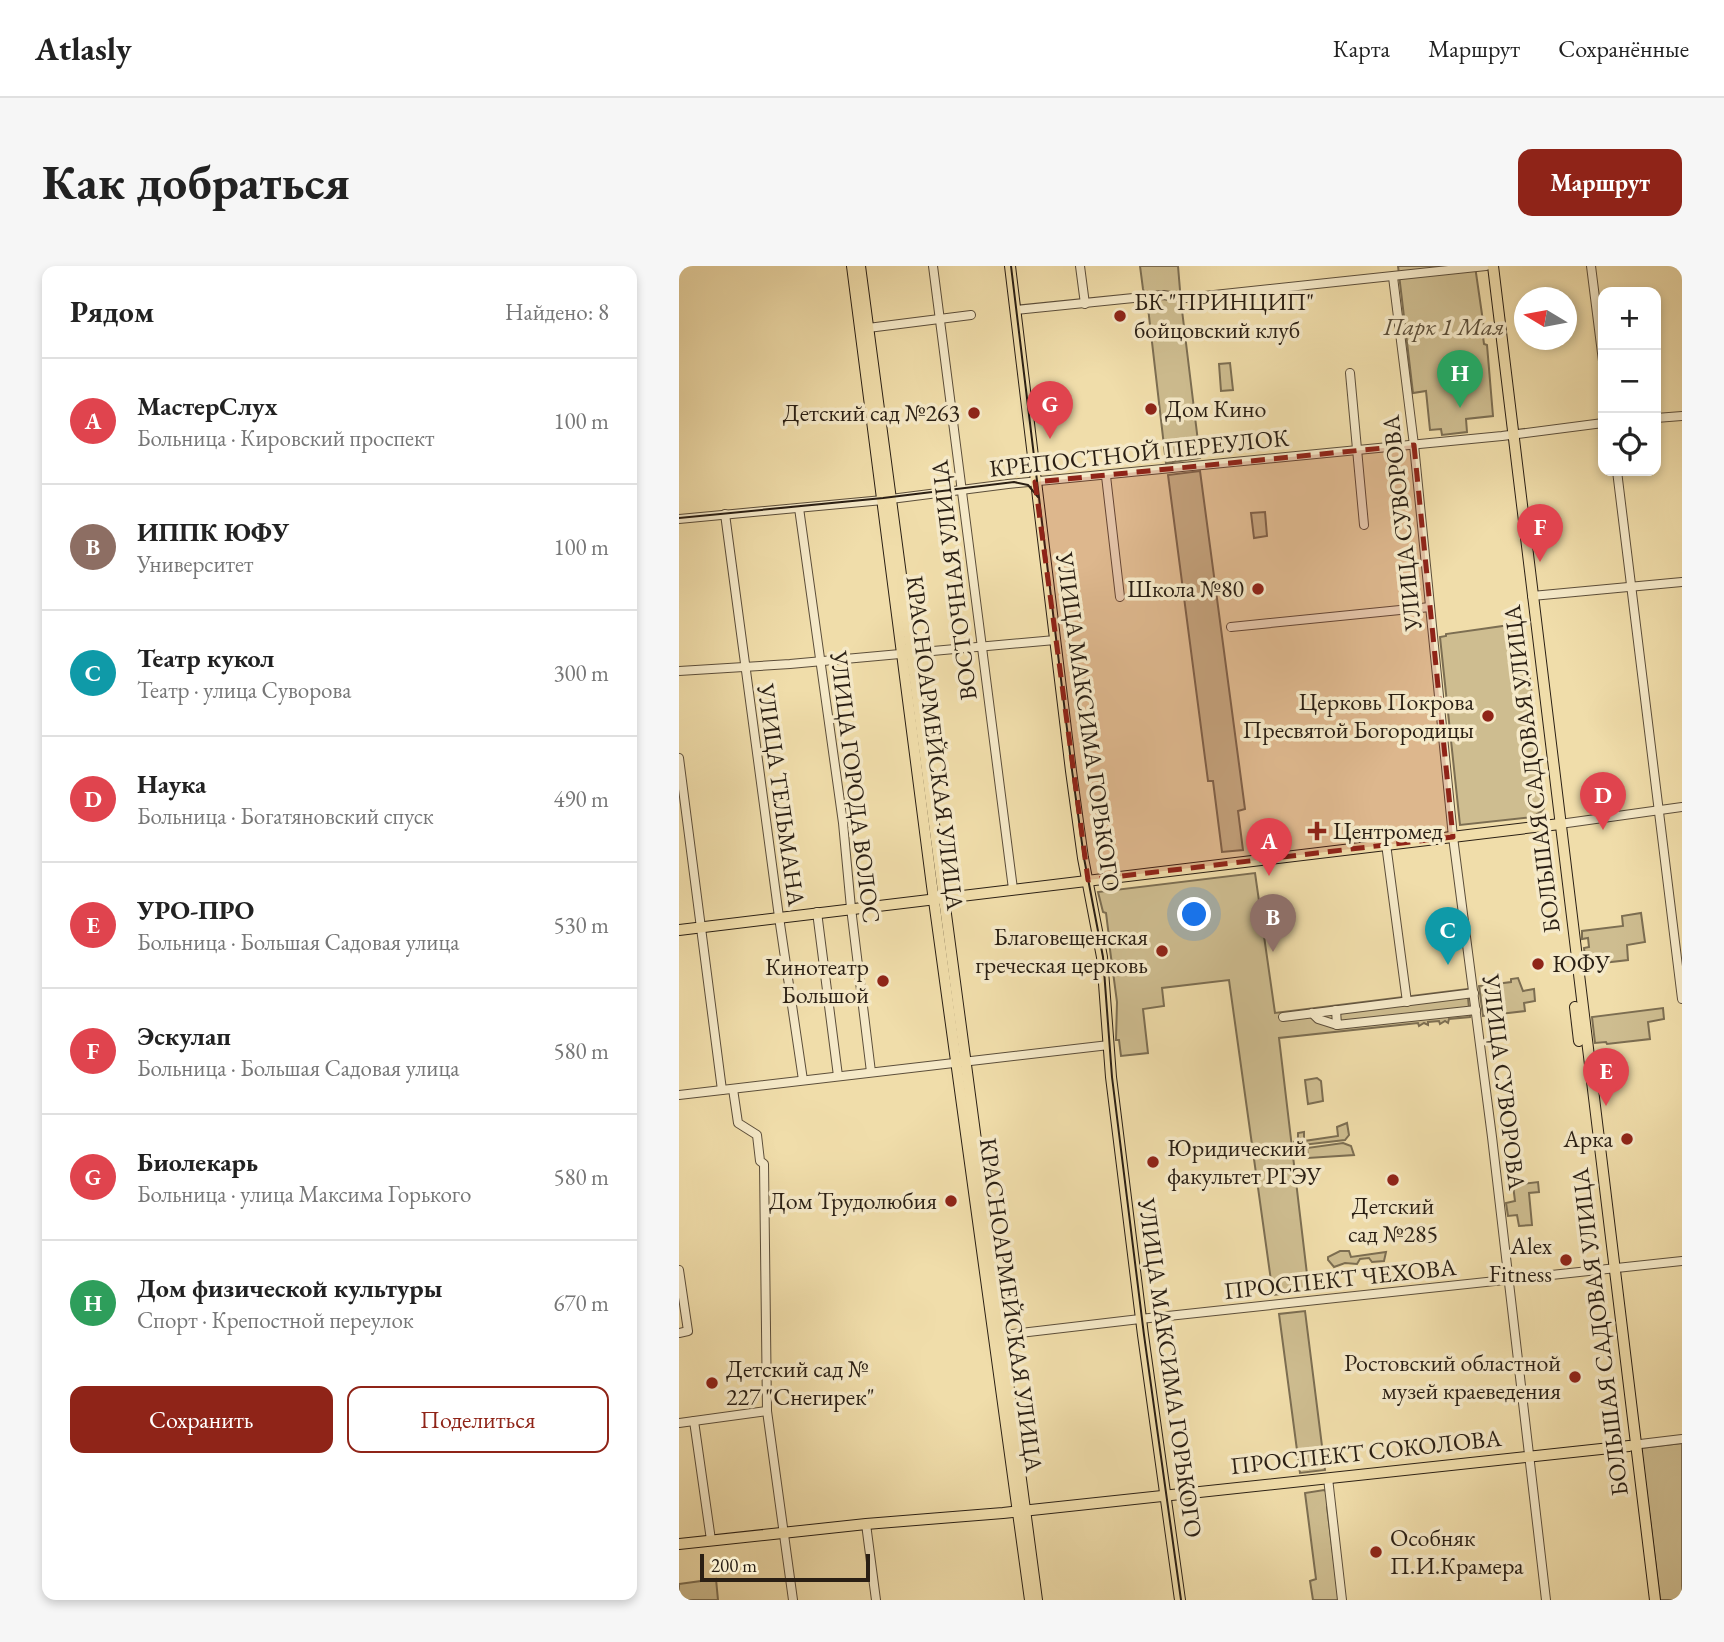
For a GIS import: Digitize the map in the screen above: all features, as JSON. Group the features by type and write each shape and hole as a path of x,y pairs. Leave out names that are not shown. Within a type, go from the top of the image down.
{"main road":[{"name":"КРАСНОАРМЕЙСКАЯ УЛИЦА","path":"852,266 887,499"},
{"name":"КРАСНОАРМЕЙСКАЯ УЛИЦА","path":"860,266 938,898 1022,1511 1037,1600"},
{"name":"УЛИЦА МАКСИМА ГОРЬКОГО","path":"1010,266 1080,842 1102,957 1109,1045 1141,1319 1180,1600"},
{"name":"БОЛЬШАЯ САДОВАЯ УЛИЦА","path":"1487,266 1557,825 1649,1600"},
{"name":"БОЛЬШАЯ САДОВАЯ УЛИЦА","path":"1493,266 1509,435 1532,596 1557,825"},
{"path":"679,930 1557,825"},
{"name":"КРАСНОАРМЕЙСКАЯ УЛИЦА","path":"961,1062 1003,1335 1030,1600"},
{"name":"БОЛЬШАЯ САДОВАЯ УЛИЦА","path":"1632,1445 1655,1600"},
{"name":"ПРОСПЕКТ СОКОЛОВА","path":"679,1544 1022,1511 1632,1445"}],"street":[{"name":"ВОСТОЧНАЯ УЛИЦА","path":"933,266 1013,889"},
{"path":"1080,266 1085,304"},
{"path":"1014,310 1169,295 1186,299 1487,266"},
{"path":"1591,266 1602,350"},
{"name":"УЛИЦА СУВОРОВА","path":"1393,277 1453,837 1546,1600"},
{"path":"868,328 971,315"},
{"path":"1350,373 1364,525"},
{"path":"1661,418 1682,416"},
{"name":"КРЕПОСТНОЙ ПЕРЕУЛОК","path":"679,519 1413,445 1598,424"},
{"path":"1105,476 1120,597"},
{"path":"1619,476 1682,999"},
{"name":"УЛИЦА ГОРОДА ВОЛОС","path":"799,508 843,823 871,1072"},
{"name":"УЛИЦА ТЕЛЬМАНА","path":"725,514 803,1080"},
{"path":"1532,596 1682,582"},
{"path":"1231,627 1430,607"},
{"path":"679,671 1055,640"},
{"path":"679,758 722,1090"},
{"path":"1557,825 1682,807"},
{"path":"1386,844 1407,1002"},
{"path":"817,912 838,1076"},
{"path":"1283,1017 1474,993"},
{"path":"1336,1010 1337,1025"},
{"path":"1312,1013 1337,1025 1476,1010"},
{"path":"679,1095 1109,1045"},
{"path":"733,1089 738,1123 757,1135 760,1161 764,1164 767,1411 793,1600"},
{"name":"ПРОСПЕКТ ЧЕХОВА","path":"1003,1335 1682,1261"},
{"path":"679,1270 688,1331 679,1333"},
{"path":"679,1423 767,1411"},
{"path":"694,1421 711,1540"},
{"name":"ПРОСПЕКТ СОКОЛОВА","path":"1632,1445 1682,1439"},
{"path":"1328,1478 1342,1600"},
{"path":"866,1524 876,1600"}],"highlighted area":[{"path":"1414,445 1453,837 1088,880 1035,482"}],"green space":[{"path":"1140,266 1178,266 1200,458 1166,463 1147,299"},
{"name":"Парк 1 Мая","path":"1398,266 1475,266 1484,344 1487,345 1493,416 1466,419 1467,432 1442,435 1441,429 1430,430 1426,391 1413,393"},
{"path":"1230,363 1233,390 1221,391 1219,364"},
{"path":"1200,471 1245,809 1238,811 1243,850 1222,852 1213,781 1208,781 1168,475"},
{"path":"1265,512 1267,536 1254,538 1251,513"},
{"path":"1524,623 1544,808 1532,817 1460,825 1440,637"},
{"path":"1255,873 1275,1013 1467,989 1470,1017 1449,1019 1448,1023 1445,1021 1440,1024 1439,1021 1419,1026 1418,1023 1279,1038 1309,1291 1273,1295 1229,980 1162,988 1164,1006 1143,1009 1148,1053 1121,1056 1119,1040 1116,1040 1117,1002 1109,942 1106,940 1109,937 1106,913 1103,912 1098,892"},
{"path":"1641,913 1645,942 1627,945 1628,960 1586,965 1584,948 1589,947 1588,938 1582,939 1582,931 1623,926 1622,916"},
{"path":"1518,978 1523,991 1534,989 1535,1001 1524,1003 1525,1011 1483,1016 1479,986 1511,982 1511,979"},
{"path":"1663,1008 1664,1019 1648,1022 1650,1039 1595,1043 1592,1017"},
{"path":"1317,1078 1321,1081 1323,1101 1308,1104 1305,1080"},
{"path":"1347,1123 1349,1135 1345,1140 1294,1146 1298,1133 1304,1132 1304,1141 1338,1136 1337,1127"},
{"path":"1343,1143 1351,1146 1354,1155 1308,1158 1307,1148"},
{"path":"1538,1182 1539,1192 1529,1193 1532,1225 1519,1226 1517,1215 1508,1216 1506,1203 1515,1201 1513,1185"},
{"path":"1340,1251 1349,1251 1351,1257 1386,1252 1384,1261 1360,1259 1357,1264 1345,1263 1334,1267 1328,1257"},
{"path":"1305,1311 1325,1470 1300,1473 1279,1314"},
{"path":"1682,1443 1682,1600 1660,1600 1641,1448"},
{"path":"1324,1490 1329,1506 1339,1600 1313,1600 1310,1581 1316,1579 1305,1493"},
{"path":"716,1579 718,1600 679,1600 679,1584"}],"tram line":[{"path":"1011,266 1072,770 1084,858 1103,957 1112,1077 1181,1600"},
{"path":"679,518 1014,482 1028,485 1038,497"}],"place":[{"name":"БК \"ПРИНЦИП\" бойцовский клуб","path":"1120,316"},
{"name":"Дом физической культуры","path":"1460,408"},
{"name":"Дом Кино","path":"1151,409"},
{"name":"Детский сад №263","path":"974,413"},
{"name":"Биолекарь","path":"1050,439"},
{"name":"Эскулап","path":"1540,562"},
{"name":"Школа №80","path":"1258,589"},
{"name":"Церковь Покрова Пресвятой Богородицы","path":"1488,716"},
{"name":"Наука","path":"1603,830"},
{"name":"Центромед","path":"1317,831"},
{"name":"МастерСлух","path":"1269,876"},
{"name":"Благовещенская греческая церковь","path":"1162,951"},
{"name":"ИППК ЮФУ","path":"1273,952"},
{"name":"ЮФУ","path":"1538,964"},
{"name":"Театр кукол","path":"1448,965"},
{"name":"Кинотеатр Большой","path":"883,981"},
{"name":"УРО-ПРО","path":"1606,1106"},
{"name":"Арка","path":"1627,1139"},
{"name":"Юридический факультет РГЭУ","path":"1153,1162"},
{"name":"Детский сад №285","path":"1393,1180"},
{"name":"Дом Трудолюбия","path":"951,1201"},
{"name":"Alex Fitness","path":"1566,1260"},
{"name":"Ростовский областной музей краеведения","path":"1575,1377"},
{"name":"Детский сад № 227 \"Снегирек\"","path":"712,1383"},
{"name":"Особняк П.И.Крамера","path":"1376,1552"}]}
